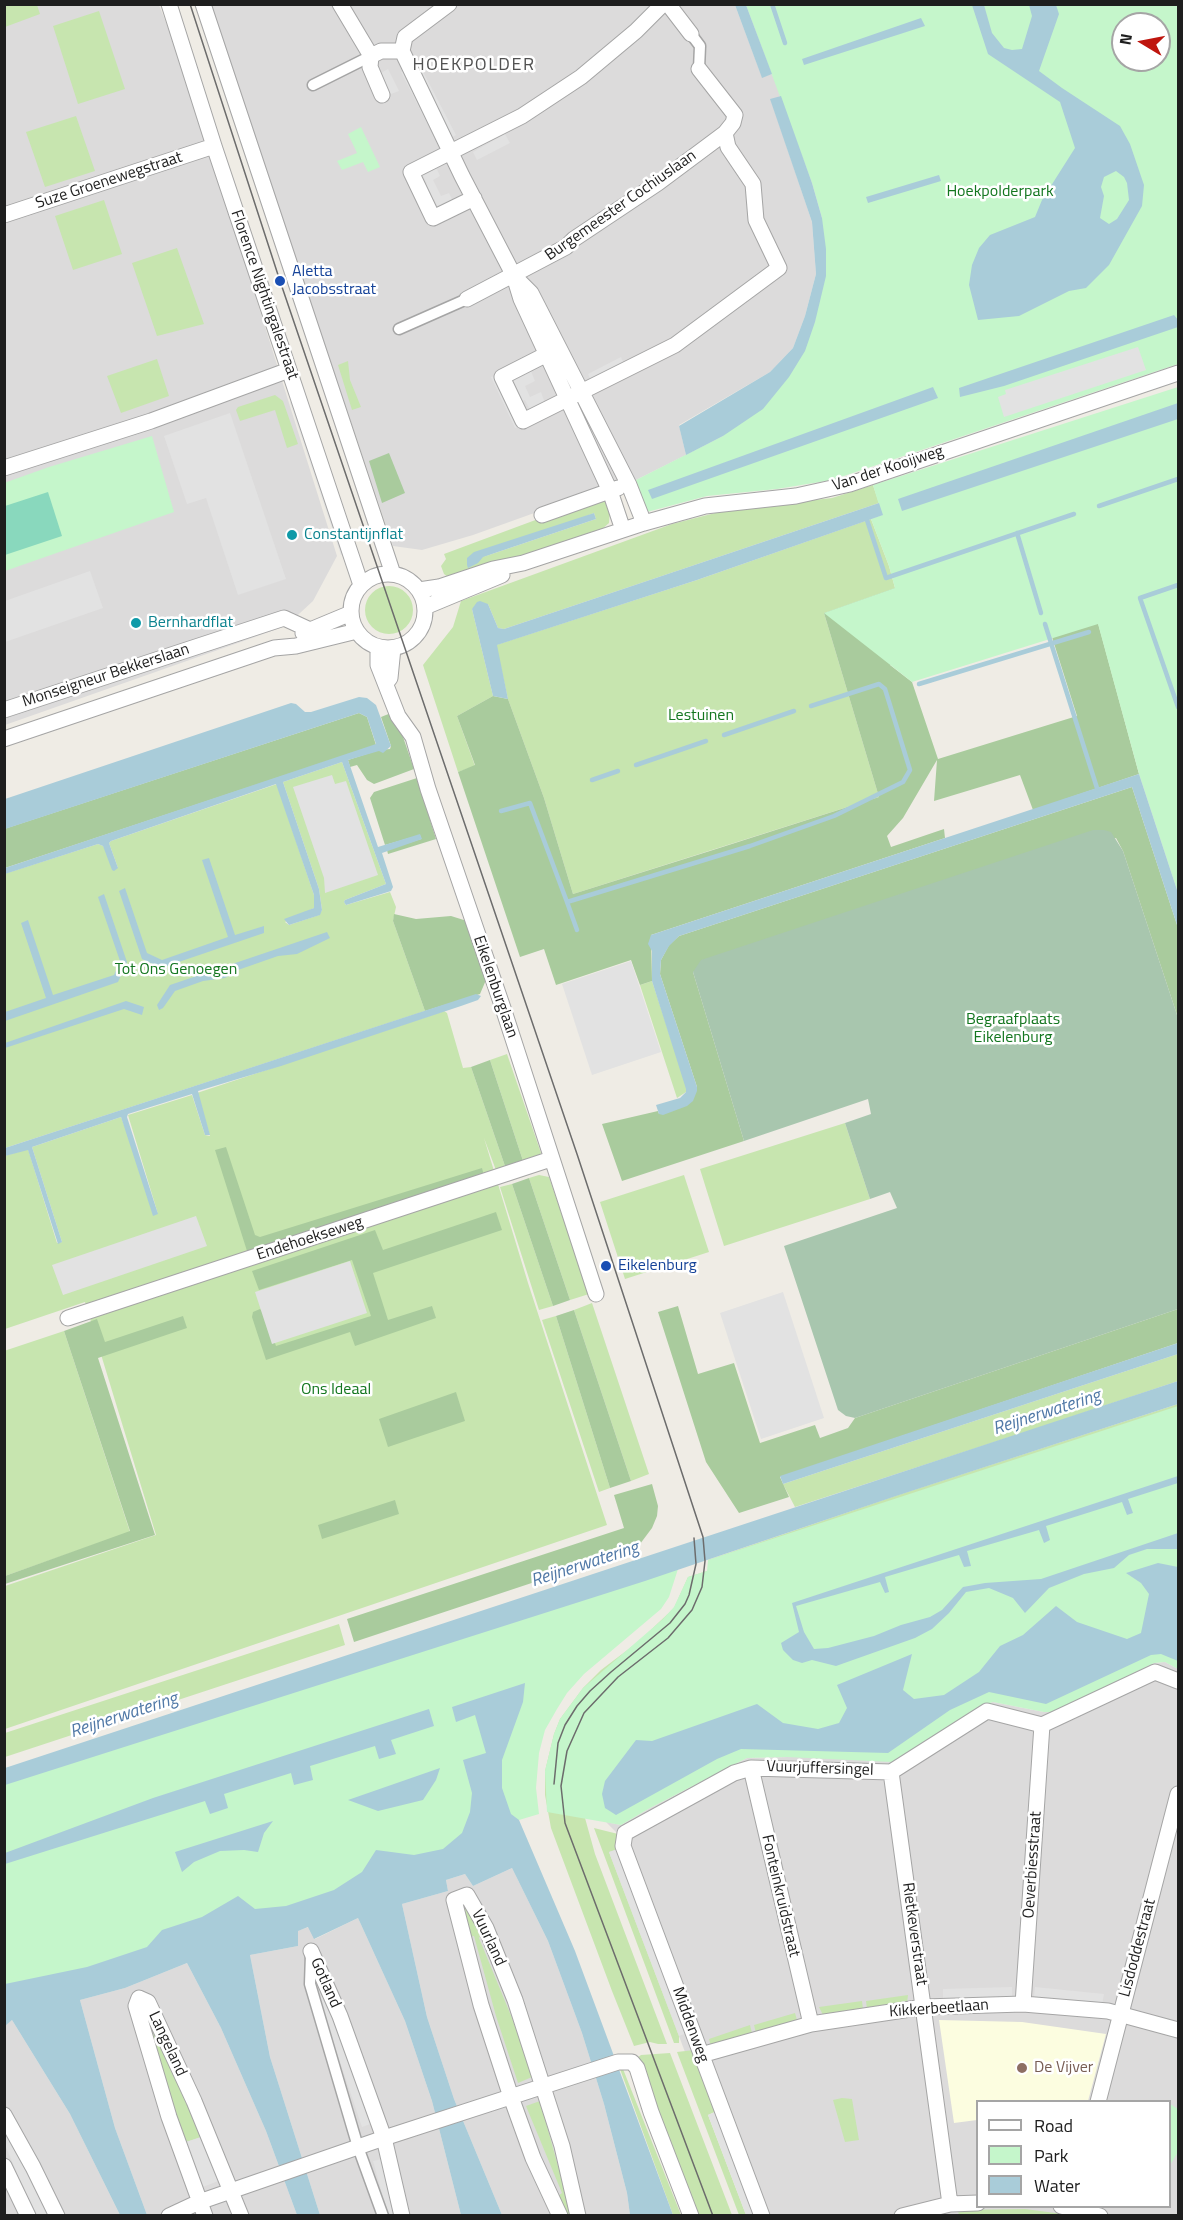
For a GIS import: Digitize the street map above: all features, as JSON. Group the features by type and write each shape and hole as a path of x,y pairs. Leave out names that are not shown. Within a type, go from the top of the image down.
{"street":[{"name":"Florence Nightingalestraat","path":"169,4 214,146 361,585"},
{"name":"Florence Nightingalestraat","path":"203,4 393,574"},
{"path":"340,4 371,56 370,67 382,95"},
{"path":"448,4 405,37 402,51 514,276 521,299 553,350 575,396 623,530"},
{"path":"474,198 433,218 411,172 522,116 581,77 636,31 663,4"},
{"path":"553,350 502,377 523,421 675,345 779,268 756,220 753,184 728,147 724,133 733,123 735,115 699,69 700,46 668,4"},
{"path":"313,85 381,51 402,51"},
{"name":"Burgemeester Cochiuslaan","path":"467,299 566,248 574,239 658,183 724,133"},
{"name":"Suze Groenewegstraat","path":"4,215 214,146"},
{"path":"399,329 467,299"},
{"path":"4,450 7,467 160,418 289,370"},
{"name":"Van der Kooijweg","path":"419,591 523,563 644,523 705,506 796,495 850,484 1179,373"},
{"path":"575,396 629,485 644,523"},
{"path":"542,515 629,485"},
{"name":"Van der Kooijweg","path":"425,607 497,578 523,563"},
{"path":"393,574 412,582 419,591 425,607 424,618 413,639 403,645 385,647 369,643 357,631 351,613 355,593 361,585 373,577 393,574"},
{"name":"Monseigneur Bekkerslaan","path":"4,739 312,635 351,613"},
{"name":"Monseigneur Bekkerslaan","path":"4,710 284,618 312,635 357,631"},
{"name":"Eikelenburglaan","path":"385,647 378,665 398,716 413,737 428,789 503,1008 596,1294"},
{"name":"Endehoekseweg","path":"68,1318 551,1159"},
{"path":"1042,1725 1155,1672 1179,1681"},
{"name":"Vuurjuffersingel","path":"625,1833 734,1773 751,1768 891,1772 987,1711 1042,1725"},
{"name":"Oeverbiesstraat","path":"1023,2004 1042,1725"},
{"name":"Fonteinkruidstraat","path":"751,1768 811,2024"},
{"name":"Rietkeverstraat","path":"891,1772 950,2204"},
{"name":"Lisdoddestraat","path":"1099,2100 1179,1794"},
{"name":"Middenweg","path":"625,1833 622,1846 762,2216"},
{"name":"Vuurland","path":"560,2216 533,2158 481,2005 454,1900 467,1895 486,1928 516,2000 562,2146 578,2216"},
{"name":"Gotland","path":"311,1951 340,2016 384,2138 402,2216"},
{"name":"Gotland","path":"311,1951 310,1984 358,2147 383,2216"},
{"name":"Langeland","path":"202,2209 170,2117 136,2006 140,1998 147,2002 194,2102 241,2216"},
{"name":"Kikkerbeetlaan","path":"701,2055 811,2024 924,2007 1023,2004 1121,2014 1179,2030"},
{"path":"169,2216 202,2209 232,2191 384,2138 583,2073 625,2062 638,2068 651,2112 691,2216"},
{"path":"4,2115 57,2216"},
{"path":"4,2166 28,2216"},
{"path":"902,2216 950,2204 976,2203"},
{"path":"1071,2208 1100,2216"}],"shaded area":[{"path":"4,5 159,5 182,62 337,556 313,601 286,626 5,725"},
{"path":"208,5 735,5 762,77 772,74 781,96 771,100 812,222 816,274 805,316 793,348 770,372 679,425 686,455 636,480 590,493 473,535 422,550 393,546"},
{"path":"418,62 456,135 453,137 414,63"},
{"path":"388,69 399,91 391,94 381,73"},
{"path":"404,71 438,137 435,139 401,72"},
{"path":"505,134 510,143 477,160 473,152"},
{"path":"436,167 440,176 433,180 441,196 449,193 454,203 439,210 434,199 431,201 424,186 427,184 422,174"},
{"path":"1138,347 1146,370 1004,417 998,397 1006,394 1005,390"},
{"path":"621,357 625,366 592,383 588,374"},
{"path":"531,371 535,381 525,386 530,397 541,392 545,403 530,410 525,400 519,402 514,392 518,390 513,380"},
{"path":"494,376 519,427 515,428 491,377"},
{"path":"293,401 345,554 341,555 290,402"},
{"path":"230,413 286,579 238,595 206,498 187,504 164,436"},
{"path":"90,571 103,608 5,642 5,601"},
{"path":"332,775 335,784 346,781 378,875 325,893 324,878 293,787"},
{"path":"631,961 661,1052 592,1075 562,984"},
{"path":"196,1216 207,1246 63,1295 52,1265"},
{"path":"350,1261 367,1313 272,1344 255,1292"},
{"path":"783,1292 824,1418 761,1439 720,1313"},
{"path":"1165,1662 1178,1669 1178,2215 746,2215 694,2051 685,2052 609,1852 618,1834 606,1822 621,1825 747,1758 787,1757 993,1702 1044,1712 1154,1663"},
{"path":"618,1849 687,2033 679,2036 609,1852"},
{"path":"512,1868 548,1941 582,2033 604,2104 627,2193 630,2215 502,2215 454,2099 427,2017 402,1904 448,1891 446,1880 465,1874 473,1886"},
{"path":"358,1918 405,2021 432,2101 461,2215 320,2215 270,2057 250,1955 298,1946 297,1931 309,1927 315,1939"},
{"path":"187,1963 221,2028 266,2131 297,2215 147,2215 115,2128 80,2000 125,1988"},
{"path":"1012,1987 1012,1998 943,1999 943,1989"},
{"path":"1035,1987 1104,1994 1102,2005 1034,1997"},
{"path":"326,1994 373,2123 362,2127 318,1997"},
{"path":"12,2020 70,2114 120,2215 5,2216 4,2026"},
{"name":"De Vijver","path":"939,2020 1022,2022 1106,2034 1088,2100 976,2100 976,2120 954,2123"},
{"path":"717,2111 757,2215 746,2215 708,2115"},
{"path":"11,2134 55,2215 35,2215 5,2145 4,2137"},
{"path":"204,2136 221,2180 200,2188 186,2142"},
{"path":"382,2159 397,2215 388,2215 373,2161"}],"green space":[{"path":"5,4 37,5 40,14 5,27"},
{"name":"Hoekpolderpark","path":"746,5 1178,5 1178,364 832,480 777,489 707,496 647,512 636,480 723,436 815,322 822,218 812,183"},
{"path":"99,11 125,89 78,104 53,26"},
{"path":"76,116 95,171 45,187 26,132"},
{"path":"361,127 380,167 368,172 363,162 342,170 337,161 357,153 348,134"},
{"path":"104,200 122,254 73,270 55,216"},
{"path":"177,248 204,324 157,336 132,263"},
{"path":"157,359 169,396 121,413 107,376"},
{"path":"348,361 350,380 361,407 352,410 338,365"},
{"path":"1178,387 1178,893 1139,774 1098,624 912,682 824,613 895,588 871,519 882,515 873,485"},
{"path":"275,395 283,401 298,444 287,448 275,410 240,421 236,410 238,407"},
{"path":"152,436 174,512 5,571 4,483"},
{"path":"389,453 405,493 382,503 369,461"},
{"path":"873,485 879,503 504,629 498,628 488,604 472,609 493,696 457,716 475,766 458,772 423,665 453,627 461,601 672,524 727,510 832,498"},
{"path":"48,492 62,536 5,555 5,506"},
{"path":"600,496 610,508 609,523 601,530 475,573 448,577 441,566 446,559 444,554","holes":["594,513 596,519 483,557"]},
{"name":"Lestuinen","path":"871,519 895,588 824,613 879,797 573,894 544,798 508,699 496,645 697,580"},
{"path":"1066,521 890,665 912,682 938,759 1077,716 1052,637 1098,623 1139,774 1033,810 1020,775 934,801 937,760 903,818 887,836 891,847 944,829 945,838 651,935 652,981 640,985 631,960 556,985 544,949 520,957 458,772 475,765 457,716 493,696 508,699 544,798 573,894 879,797 824,613 895,588"},
{"path":"389,586 406,593 413,610 406,627 389,634 372,627 365,610 372,593"},
{"path":"359,713 367,717 376,745 5,868 4,829"},
{"path":"391,713 402,734 414,769 374,784 367,780 357,765 350,767 348,760 379,750 390,749 381,717"},
{"name":"Tot Ons Genoegen","path":"342,762 386,884 344,902 346,905 390,892 396,907 393,921 425,1011 5,1148 4,874 98,844 103,846 118,868 109,843 111,841 277,784 314,895 314,908 285,922 289,925 319,915 322,910 319,889 283,782"},
{"path":"417,778 436,839 388,854 387,850 421,839 420,835 385,845 370,798 374,792"},
{"path":"1132,787 1178,928 1178,1018 1123,851 1116,838 693,972 744,1141 622,1181 602,1124 658,1111 659,1114 697,1087 660,974 661,960 669,945 679,936"},
{"name":"Begraafplaats Eikelenburg","path":"1093,830 1111,832 1123,851 1178,1018 1178,1309 855,1418 846,1416 838,1410 784,1246 897,1208 890,1192 870,1199 845,1123 871,1114 868,1099 744,1141 693,972 701,960"},
{"path":"394,914 416,919 451,916 467,921 486,980 480,994 425,1011 393,921"},
{"path":"652,981 686,1085 686,1092 677,1098 640,985"},
{"name":"Ons Ideaal","path":"444,1011 447,1013 463,1068 471,1067 506,1169 497,1173 484,1138 528,1283 607,1525 5,1729 5,1586 156,1535 85,1302 5,1329 4,1156 28,1149 57,1243 62,1242 32,1147 121,1117 158,1214 128,1115 192,1095 205,1135 210,1136 197,1093"},
{"path":"507,1054 541,1153 534,1161 524,1164 490,1060"},
{"path":"490,1060 524,1164 506,1169 471,1067"},
{"path":"845,1123 870,1199 724,1246 700,1169"},
{"path":"226,1147 255,1235 260,1237 482,1168 484,1176 247,1251 215,1150"},
{"path":"539,1175 549,1177 589,1294 570,1300 529,1178"},
{"path":"684,1175 709,1252 625,1279 600,1202"},
{"path":"529,1178 570,1300 553,1306 512,1184"},
{"path":"512,1184 553,1306 539,1310 500,1187"},
{"path":"496,1212 502,1230 373,1273 388,1320 432,1306 436,1318 355,1346 350,1332 266,1360 252,1317 253,1312 260,1309 265,1313 276,1346 371,1316 352,1260 259,1290 252,1271 375,1230 383,1250"},
{"path":"592,1303 649,1474 631,1481 574,1310"},
{"path":"678,1306 698,1374 734,1363 760,1443 815,1425 820,1438 848,1428 855,1418 1178,1309 1178,1343 780,1477 789,1497 739,1513 706,1462 658,1312"},
{"path":"574,1310 631,1481 610,1488 556,1316"},
{"path":"183,1316 187,1328 98,1358 155,1535 5,1584 5,1576 130,1531 64,1331 97,1319 105,1342"},
{"path":"556,1316 610,1488 599,1492 542,1320"},
{"path":"64,1331 130,1532 5,1576 4,1351"},
{"path":"1178,1354 1178,1381 1059,1421 795,1507 783,1484"},
{"path":"456,1392 465,1421 388,1447 379,1419"},
{"path":"1178,1404 1178,1412 708,1565 708,1560 895,1496"},
{"path":"1178,1406 1178,1669 1165,1662 1154,1663 1055,1712 993,1702 981,1706 892,1762 787,1757 747,1758 621,1825 547,1812 545,1771 560,1719 583,1688 663,1619 674,1607 688,1577 707,1571 708,1560"},
{"path":"652,1484 658,1506 657,1516 652,1528 640,1544 625,1552 354,1642 347,1619 624,1528 614,1495"},
{"path":"395,1500 399,1514 322,1539 318,1525"},
{"path":"758,1555 585,1818 595,1854 667,2044 650,2042 634,2046 551,1828 545,1795 545,1771 554,1734 560,1719 583,1688 674,1608 688,1577"},
{"path":"678,1569 669,1597 661,1609 584,1674 567,1693 545,1730 539,1753 536,1788 539,1814 519,1820 497,1838 5,2006 4,1781"},
{"path":"339,1624 345,1645 5,1757 5,1733"},
{"path":"594,1828 618,1834 618,1849 609,1852 679,2036 679,2043 674,2043"},
{"path":"464,1903 482,1934 479,1938 512,2018 532,2077 518,2083 496,2016 474,1936 469,1937"},
{"path":"908,1995 907,2003 867,2009 866,2001"},
{"path":"862,2001 863,2009 823,2015 819,2007"},
{"path":"143,2006 204,2136 186,2142 165,2084"},
{"path":"795,2013 797,2020 756,2033 754,2025"},
{"path":"750,2025 752,2033 711,2046 709,2039"},
{"path":"694,2050 717,2111 708,2115 746,2215 739,2215 677,2052"},
{"path":"670,2053 732,2215 697,2215 656,2109 641,2062 637,2058 641,2055"},
{"path":"620,2069 623,2069 681,2215 673,2215"},
{"path":"852,2099 859,2140 845,2142 833,2100"},
{"path":"540,2101 570,2215 567,2215 558,2196 562,2193 526,2106"},
{"path":"1171,2105 1178,2109 1178,2152 1171,2163"},
{"path":"1025,2209 1070,2215 959,2216 958,2210"}],"water":[{"path":"735,5 746,5 772,74 762,78"},
{"path":"972,5 984,5 992,33 1004,48 1012,50 1022,49 1032,16 1029,5 1056,5 1059,14 1039,71 1120,126 1130,144 1144,185 1142,206 1109,265 1086,288 1069,291 1019,316 978,320 969,285 972,265 979,248 990,235 1035,217 1042,200 1075,148 1060,102 988,54","holes":["1116,171 1124,177 1129,200 1117,219 1109,224 1100,218 1104,196 1101,187 1104,177"]},
{"path":"921,18 925,26 804,65 802,59"},
{"path":"781,96 822,218 826,249 826,276 815,322 805,351 789,377 763,409 723,436 686,455 679,426 770,372 793,348 805,316 816,274 812,222 770,99"},
{"path":"939,175 941,181 868,203 866,197"},
{"path":"1174,315 1178,320 1178,327 1004,386 960,397 959,388"},
{"path":"933,387 938,398 652,499 648,490"},
{"path":"1178,403 1178,419 902,511 898,499"},
{"path":"879,503 883,515 697,580 497,645 508,699 493,696 472,609 477,602 488,604 498,628 504,629"},
{"path":"594,513 596,519 483,557 478,563 468,568 467,558 474,552"},
{"path":"359,697 367,698 376,705 391,746 383,753 379,751 348,760 378,847 420,834 422,839 382,853 393,887 391,891 346,905 344,902 386,884 342,762 283,782 319,889 322,910 320,915 289,925 284,919 314,908 314,895 276,784 111,841 109,843 118,868 114,871 103,846 98,844 5,874 5,868 376,744 367,717 359,713 5,829 5,799 291,703 296,704 305,712 311,712"},
{"path":"1139,774 1178,893 1178,928 1132,787 679,936 669,946 661,960 660,974 697,1091 693,1101 687,1106 663,1115 659,1114 656,1105 680,1098 686,1089 652,981 652,951 648,944 651,935"},
{"path":"209,858 235,935 264,926 264,933 161,968 142,959 119,891 125,888 147,953 162,960 228,937 202,860"},
{"path":"104,894 127,962 118,982 5,1021 5,1012 46,998 21,923 28,920 53,995 114,975 120,961 98,897"},
{"path":"327,932 330,938 297,954 278,956 238,970 225,978 203,981 175,991 159,1010 157,1005 170,985"},
{"path":"476,994 481,996 478,1000 461,1006 198,1091 210,1135 205,1135 192,1094 128,1114 127,1117 158,1214 153,1216 121,1117 32,1147 62,1242 58,1244 28,1150 5,1156 5,1148"},
{"path":"126,1001 144,1007 142,1015 124,1009 5,1048 5,1043"},
{"path":"1178,1343 1178,1354 783,1484 780,1476"},
{"path":"1178,1381 1178,1404 645,1581 5,1785 5,1768"},
{"path":"1178,1476 1178,1483 1128,1499 1133,1513 1127,1515 1122,1502 1046,1526 1050,1540 1044,1543 1039,1530 967,1551 971,1566 964,1567 959,1555 885,1577 889,1592 885,1593 880,1582 796,1606 804,1632 814,1649 828,1648 874,1636 930,1617 942,1610 963,1587 1041,1579 1178,1533 1178,1549 1147,1549 1129,1555 1114,1568 1084,1574 1049,1588 1025,1613 1013,1598 989,1588 966,1592 932,1629 915,1638 836,1666 812,1660 802,1663 793,1660 783,1650 781,1643 799,1632 792,1603"},
{"path":"1158,1563 1178,1567 1178,1661 1161,1654 1151,1655 1046,1704 989,1692 950,1710 888,1753 741,1749 717,1759 616,1815 605,1808 602,1794 605,1781 636,1740 652,1741 757,1704 783,1723 818,1729 839,1723 847,1708 837,1685 912,1654 903,1690 914,1699 944,1695 979,1672 1000,1646 1023,1635 1056,1606 1077,1622 1127,1639 1141,1633 1149,1594 1141,1583 1126,1573"},
{"path":"525,1683 523,1702 502,1760 502,1788 511,1814 519,1820 575,1951 673,2215 630,2215 627,2193 604,2104 582,2033 548,1941 512,1868 473,1886 465,1874 446,1880 448,1891 402,1904 427,2017 454,2099 502,2215 461,2215 432,2101 405,2021 358,1918 314,1939 308,1927 298,1931 298,1946 250,1955 270,2057 320,2215 297,2215 266,2131 221,2028 187,1963 125,1988 80,2000 115,2128 147,2215 120,2215 70,2114 12,2020 5,2026 5,1984 87,1967 147,1947 162,1930 202,1917 238,1896 255,1909 286,1906 334,1890 362,1872 376,1850 414,1855 443,1849 462,1833 470,1812 472,1793 463,1760 486,1753 475,1715 456,1722 452,1707"},
{"path":"429,1709 434,1726 391,1740 396,1754 379,1759 375,1746 310,1766 313,1780 294,1785 291,1773 224,1794 228,1808 210,1814 205,1801 5,1864 5,1853 153,1798"},
{"path":"440,1768 436,1780 423,1800 378,1811 348,1800"},
{"path":"273,1821 264,1833 258,1852 220,1851 194,1862 182,1872 175,1852"}],"waterway":[{"path":"772,4 785,43"},
{"path":"1099,506 1178,479"},
{"path":"867,520 886,578 1074,514"},
{"path":"1017,533 1041,613"},
{"path":"1178,585 1140,598 1178,707"},
{"path":"1045,624 1097,788"},
{"path":"919,684 1089,632"},
{"path":"501,811 530,803 567,902 750,846 834,816 903,782 910,770 885,689 879,684 811,706"},
{"path":"724,735 794,711"},
{"path":"636,765 706,741"},
{"path":"592,780 618,771"},
{"path":"567,902 577,930"}],"tram line":[{"path":"190,4 280,281 577,1154 703,1537 705,1561 702,1587 692,1610 668,1638 618,1677 584,1713 567,1751 561,1786 565,1823 713,2216"},
{"path":"554,1784 558,1743 565,1725 577,1706 611,1672 670,1623 685,1604 696,1564 694,1538"}],"place":[{"name":"Aletta Jacobsstraat","path":"280,281"},
{"name":"Constantijnflat","path":"292,535"},
{"name":"Bernhardflat","path":"136,623"},
{"name":"Eikelenburg","path":"606,1266"},
{"name":"De Vijver","path":"1022,2068"}],"district":[{"name":"HOEKPOLDER","path":"474,66"}],"water label":[{"name":"Reijnerwatering","path":"1047,1413"},
{"name":"Reijnerwatering","path":"585,1565"},
{"name":"Reijnerwatering","path":"124,1716"}]}
